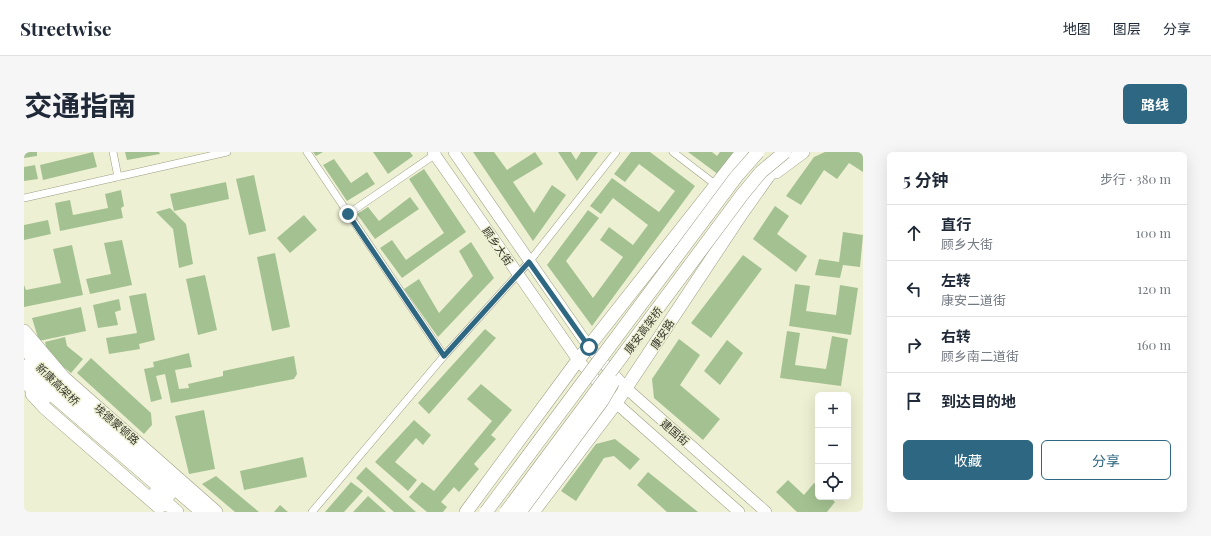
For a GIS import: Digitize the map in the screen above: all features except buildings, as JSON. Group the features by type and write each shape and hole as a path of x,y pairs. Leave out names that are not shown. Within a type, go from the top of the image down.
{"highway":[{"path":"466,512 578,360 742,152"},
{"name":"康安高架桥","path":"486,512 627,321 747,163 758,152"},
{"name":"康安高架桥","path":"506,512 742,195 761,172 785,152"},
{"name":"康安路","path":"533,512 616,403 785,152"},
{"path":"763,184 803,152"},
{"path":"476,512 570,384 627,321"},
{"name":"埃德蒙顿路","path":"24,330 63,377 216,512"},
{"path":"520,512 602,401 640,334"},
{"name":"新康高架桥","path":"24,348 58,387 202,512"},
{"name":"埃德蒙顿路","path":"24,366 49,392 189,512"},
{"path":"24,382 44,408 164,512"},
{"path":"24,382 177,512"}],"main road":[{"name":"顾乡大街","path":"454,152 589,347"},
{"name":"顾乡大街","path":"436,153 518,275 578,360"},
{"name":"建国街","path":"589,347 626,388 766,512"},
{"name":"建国街","path":"578,360 616,403 739,512"}],"street":[{"path":"113,152 118,177"},
{"path":"24,198 226,152"},
{"path":"307,152 444,356"},
{"path":"312,512 444,356 529,262 616,152"},
{"path":"673,152 716,185"},
{"path":"348,214 436,153"}],"route":[{"path":"348,214 444,356 529,262 589,347"}]}
